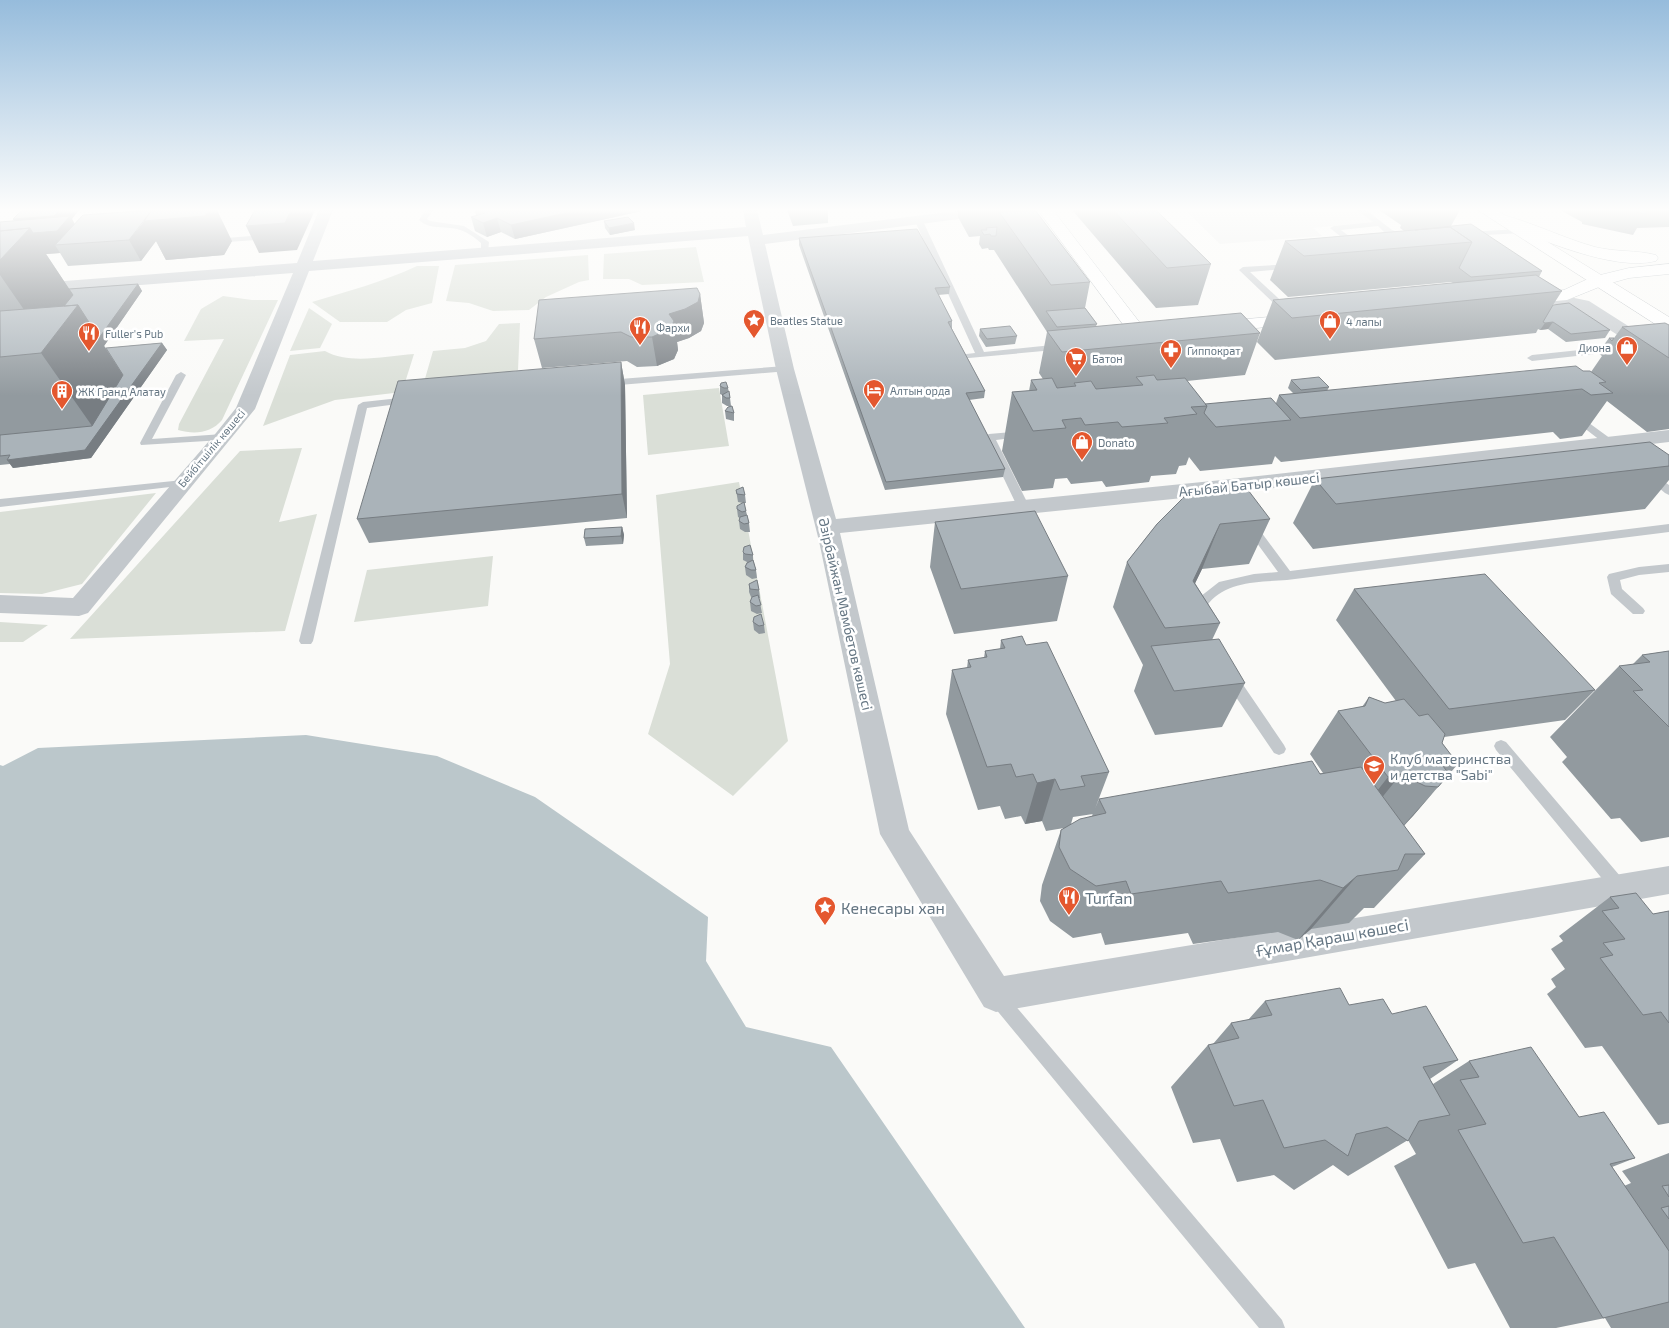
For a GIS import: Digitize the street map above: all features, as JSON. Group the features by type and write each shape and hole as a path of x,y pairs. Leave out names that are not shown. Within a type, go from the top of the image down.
{"main road":[{"path":"1092,272 1134,328 1147,336 1192,329 1324,317"},
{"path":"1584,272 1669,325"},
{"path":"1507,300 1567,295 1598,281 1639,272"},
{"path":"1598,281 1669,278"}],"street":[{"path":"0,291 144,283 248,272"},
{"name":"Бейбітшілік көшесі","path":"0,604 79,607 245,409 302,272"},
{"name":"Әзірбайжан Мәмбетов көшесі","path":"764,272 785,369 828,527 895,834 996,995"},
{"path":"1526,299 1555,299 1583,304 1669,360"},
{"name":"Ағыбай Батыр көшесі","path":"828,527 1023,506 1227,495 1617,448 1669,436"},
{"name":"Ғұмар Қараш көшесі","path":"996,995 1609,896 1669,880"}],"lane":[{"path":"943,272 981,355"},
{"path":"1245,272 1296,320"},
{"path":"961,357 1076,346"},
{"path":"1532,358 1649,347"},
{"path":"599,384 785,369"},
{"path":"181,375 145,443 223,437"},
{"path":"306,641 363,405 416,399"},
{"path":"1564,407 1617,448"},
{"path":"1023,506 989,437 1037,433"},
{"path":"1639,466 1669,491"},
{"path":"0,503 183,482"},
{"path":"1244,517 1287,576"},
{"path":"1199,630 1201,603 1223,585 1254,578 1287,576 1669,528"},
{"path":"1638,611 1616,592 1613,577 1639,571 1669,568"},
{"path":"1220,662 1279,749"},
{"path":"1502,746 1609,896"},
{"path":"996,995 1274,1328"}],"shaded area":[{"path":"404,272 438,272 432,303 406,310 387,322 340,322 312,302 378,282"},
{"path":"453,272 589,272 589,280 579,282 546,297 529,310 493,311 469,303 446,301"},
{"path":"603,272 702,272 704,282 642,285 629,279 603,279"},
{"path":"223,296 252,300 278,300 222,420 213,428 202,432 178,430 179,424 224,339 184,341 201,309"},
{"path":"309,308 332,324 320,348 290,351"},
{"path":"520,323 518,370 422,389 433,351 465,348 486,341 499,324"},
{"path":"325,351 345,358 356,359 414,354 402,392 335,400 263,426 290,355"},
{"path":"719,388 729,446 648,455 643,395"},
{"path":"302,448 279,522 317,514 285,631 70,639 240,451"},
{"path":"739,482 788,741 733,796 648,734 670,664 656,495"},
{"path":"156,493 82,584 42,594 0,593 0,512"},
{"path":"493,556 488,606 354,622 367,570"},
{"path":"0,622 48,625 23,642 0,642"},
{"path":"306,735 437,756 535,797 708,917 706,961 746,1027 831,1047 1025,1328 0,1328 0,765 3,766 38,748"}],"building":[{"path":"811,272 941,272 950,287 935,288 952,321 948,322 985,391 966,393 1005,469 886,482"},
{"path":"1042,272 1082,272 1090,282 1051,285"},
{"path":"1464,272 1530,272 1471,277"},
{"path":"1536,275 1562,291 1292,318 1273,300"},
{"path":"138,284 99,338 78,305 64,306 73,295 69,289"},
{"path":"697,288 700,294 698,302 669,314 674,321 670,329 652,337 631,337 621,332 534,339 539,300"},
{"path":"1569,303 1610,330 1571,334 1553,322 1543,322 1553,305"},
{"path":"78,305 41,353 0,357 0,311"},
{"path":"1085,308 1097,324 1057,327 1046,311"},
{"path":"1241,313 1260,333 1062,352 1047,331"},
{"path":"1665,323 1669,325 1669,358 1622,327"},
{"path":"1010,326 1017,336 987,339 980,329"},
{"path":"162,343 85,450 7,460 10,455 0,456 0,435 92,426 123,375 106,348"},
{"path":"621,362 622,494 357,519 398,381"},
{"path":"1576,366 1583,371 1590,371 1606,382 1599,383 1613,393 1591,395 1582,389 1300,418 1279,395"},
{"path":"1154,375 1157,380 1185,378 1207,406 1191,407 1197,414 1164,418 1168,423 1122,427 1118,422 1085,425 1081,418 1062,420 1066,428 1033,431 1012,392 1037,390 1031,380 1052,378 1057,388 1076,386 1074,383 1091,381 1096,389 1143,385 1136,377"},
{"path":"1319,377 1329,387 1301,390 1291,380"},
{"path":"726,382 728,388 720,386 721,383"},
{"path":"729,391 730,398 722,395"},
{"path":"1271,398 1291,420 1216,427 1204,413 1207,406 1205,404"},
{"path":"732,406 734,413 725,411 728,407"},
{"path":"1650,442 1669,455 1669,466 1336,504 1315,479"},
{"path":"743,487 745,495 737,494 736,490"},
{"path":"1248,490 1270,519 1220,524 1193,581 1220,623 1165,628 1127,562 1157,524 1187,494"},
{"path":"744,502 746,511 742,512 737,509 737,506"},
{"path":"1035,511 1068,576 961,589 935,522"},
{"path":"747,515 749,523 744,524 739,521 740,517"},
{"path":"622,527 621,536 584,538 585,529"},
{"path":"750,545 753,555 743,552 744,547"},
{"path":"753,560 756,570 745,567 747,563"},
{"path":"1485,574 1595,690 1449,709 1354,589"},
{"path":"757,580 759,590 750,589 749,584"},
{"path":"758,595 761,605 756,606 750,602 752,597"},
{"path":"761,614 764,625 759,626 753,622 754,617"},
{"path":"1022,636 1026,645 1047,642 1109,772 1081,776 1085,786 1060,790 1055,779 1037,783 1033,774 1016,777 1011,764 987,767 952,670 971,667 968,660 987,657 985,651 1005,648 1001,640"},
{"path":"1219,639 1245,683 1174,691 1151,646"},
{"path":"1669,651 1669,727 1633,691 1643,690 1619,666 1650,662 1642,655"},
{"path":"1369,697 1385,703 1404,699 1419,716 1428,714 1445,734 1442,743 1458,764 1443,766 1449,774 1438,787 1425,786 1401,774 1388,777 1338,711 1365,706"},
{"path":"1312,761 1320,774 1361,767 1425,854 1405,854 1398,870 1357,876 1343,888 1320,880 1228,893 1221,881 1131,894 1126,881 1096,886 1070,869 1059,847 1061,830 1080,819 1106,813 1099,799"},
{"path":"1636,893 1653,914 1669,911 1669,1023 1661,1012 1643,1015 1600,958 1613,955 1603,943 1625,939 1602,911 1619,908 1610,897"},
{"path":"1340,988 1349,1005 1383,999 1392,1014 1426,1006 1458,1060 1423,1067 1450,1115 1419,1121 1408,1141 1387,1127 1356,1134 1348,1156 1325,1140 1284,1148 1263,1100 1234,1106 1208,1045 1239,1038 1231,1023 1272,1015 1265,1001"},
{"path":"1531,1047 1579,1117 1604,1112 1635,1158 1610,1164 1669,1251 1669,1302 1603,1318 1554,1237 1523,1243 1458,1130 1486,1124 1460,1080 1479,1077 1469,1061"},
{"path":"1669,1185 1669,1197 1662,1186"},
{"path":"1669,1206 1669,1219 1661,1208"}],"place":[{"name":"Beatles Statue","path":"754,339"},
{"name":"4 лапы","path":"1330,340"},
{"name":"Фархи","path":"640,346"},
{"name":"Fuller's Pub","path":"89,352"},
{"name":"Диона","path":"1627,366"},
{"name":"Гиппократ","path":"1171,369"},
{"name":"Батон","path":"1076,377"},
{"name":"Алтын орда","path":"874,409"},
{"name":"ЖК Гранд Алатау","path":"62,410"},
{"name":"Donato","path":"1082,461"},
{"name":"Клуб материнства и детства \"Sabi\"","path":"1374,785"},
{"name":"Turfan","path":"1069,916"},
{"name":"Кенесары хан","path":"825,926"}]}
